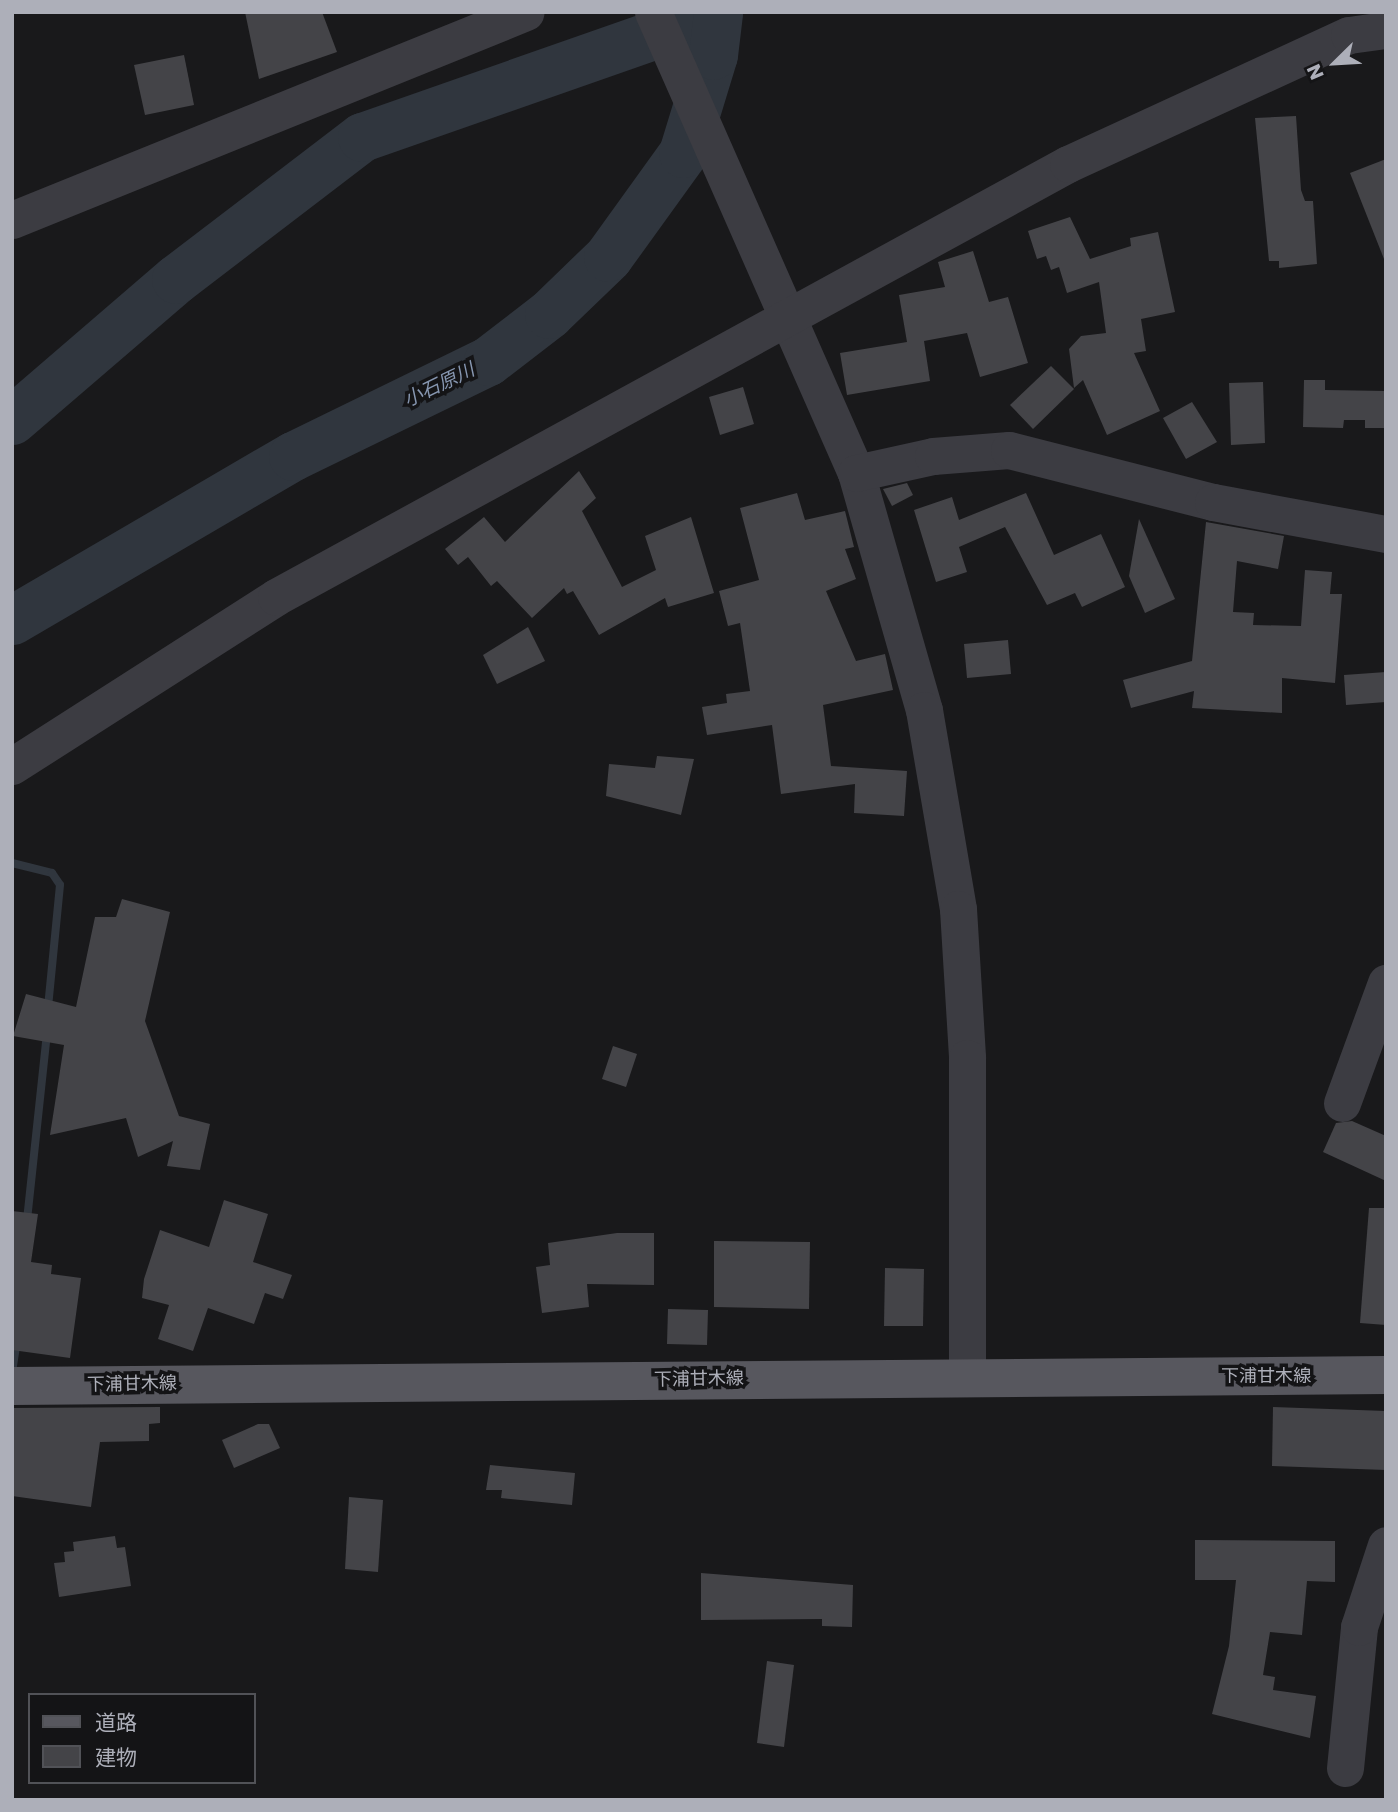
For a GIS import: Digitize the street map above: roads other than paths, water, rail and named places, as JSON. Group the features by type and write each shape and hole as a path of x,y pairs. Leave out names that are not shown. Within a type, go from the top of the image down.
{"main road":[{"name":"下浦甘木線","path":"12,1386 967,1376 1386,1376"}],"street":[{"path":"12,220 526,12"},
{"path":"653,12 856,473 923,710 958,909 967,1058 967,1376"},
{"path":"12,766 276,597 785,308 1199,99 1349,35 1385,33"},
{"path":"856,473 933,456 1009,450 1213,502 1386,534"},
{"path":"1342,1103 1386,983"},
{"path":"1345,1769 1359,1627 1386,1545"}],"waterway":[{"name":"小石原川","path":"12,420 176,279 362,137 718,12"},
{"name":"小石原川","path":"12,620 293,456 488,361 549,314 608,257 683,153 713,55 718,13"},
{"path":"12,863 52,873 60,885 48,1008"},
{"path":"27,1220 47,1032"},
{"path":"12,1372 17,1341"}]}
